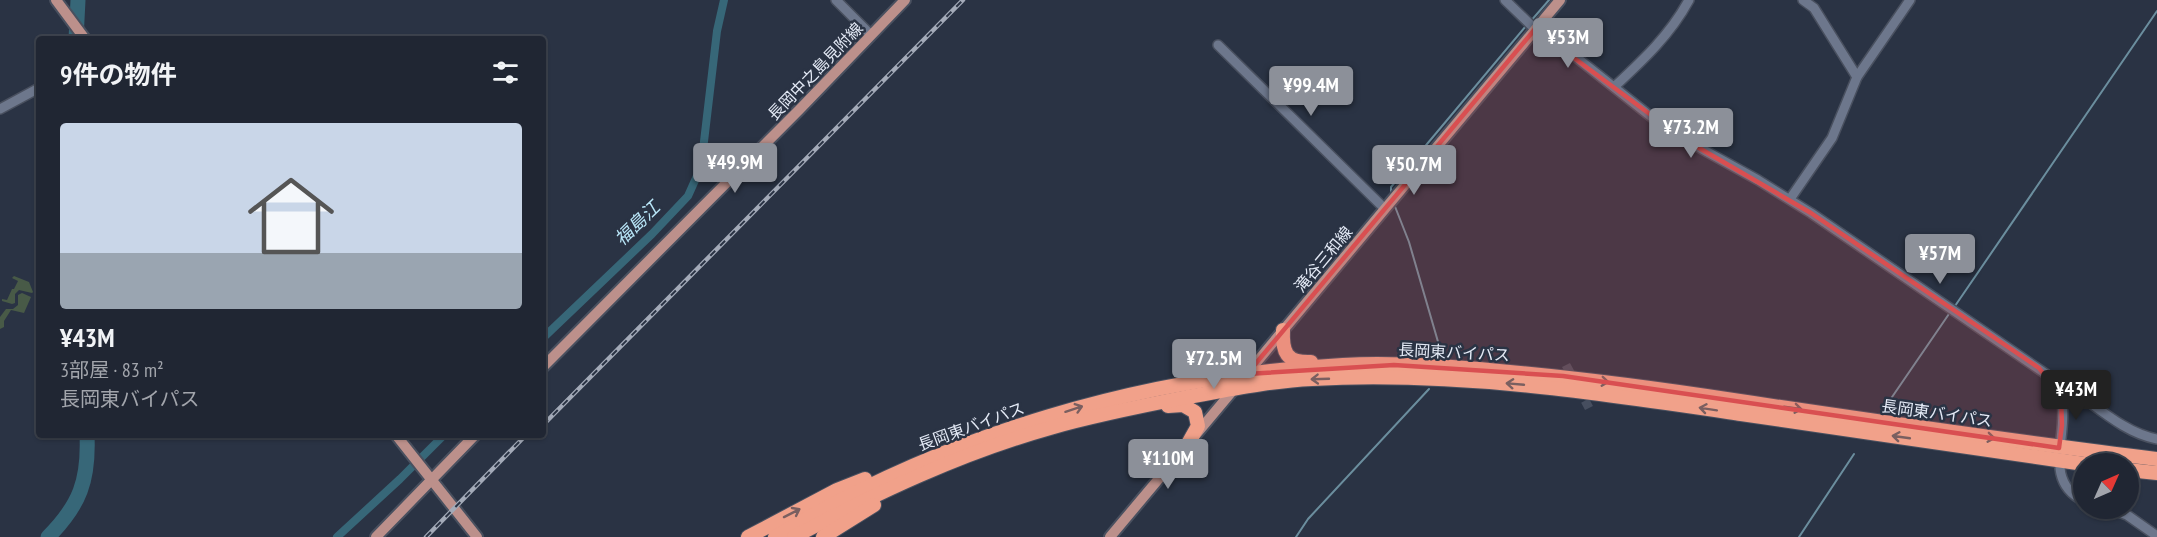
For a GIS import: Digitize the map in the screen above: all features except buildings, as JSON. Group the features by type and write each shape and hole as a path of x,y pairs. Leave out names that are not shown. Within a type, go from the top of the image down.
{"highway":[{"path":"1283,330 1284,351 1287,356 1298,361 1364,359 1495,365 1563,376"},
{"name":"長岡東バイパス","path":"845,504 900,465 1085,405 1209,379 1343,365 1462,367 1563,376 2059,454 2073,460"},
{"name":"長岡東バイパス","path":"845,504 935,468 1052,427 1147,405 1234,389 1276,382 1331,379 1491,382 1646,399 2059,454 2157,459"},
{"path":"952,462 1129,413 1174,405 1187,407 1197,416 1198,426 1189,442"},
{"path":"2139,471 2157,473"},
{"path":"748,537 845,504"},
{"path":"775,537 845,504"},
{"path":"794,537 845,504"},
{"path":"823,537 845,504"}],"main road":[{"path":"56,0 83,36"},
{"name":"長岡中之島見附線","path":"546,364 905,0"},
{"name":"滝谷三和線","path":"1110,537 1560,0"},
{"path":"399,438 477,537"},
{"path":"376,537 472,438"}],"street":[{"path":"836,0 871,35"},
{"path":"1505,0 1535,29 1552,38 1654,119 1682,138 1790,199 2039,368 2056,385 2061,397 2063,413 2059,454 2064,484 2073,495"},
{"path":"1614,87 1656,48 1680,18 1689,0"},
{"path":"1803,0 1814,8 1826,25 1857,77"},
{"path":"1790,199 1832,138 1857,77 1910,0"},
{"path":"1218,45 1385,209"},
{"path":"0,110 36,90"},
{"path":"2061,397 2078,394 2128,428 2144,437 2157,439"},
{"path":"2133,519 2157,536"}],"highlighted area":[{"path":"1535,29 1682,138 1811,213 2039,368 2061,397 2062,425 2059,448 1563,376 1394,365 1247,374"}],"green space":[{"path":"14,276 29,282 33,292 19,290 15,294 15,303 12,304 2,299 7,300 14,289 18,281 12,278"},
{"path":"22,293 31,297 24,313 11,310 4,321 4,327 0,329 0,317 6,309 13,309 18,305 18,295"}],"waterway":[{"path":"76,36 78,0"},
{"name":"福島江","path":"546,335 652,234 688,196 701,167 717,31 724,0"},
{"path":"1530,22 1549,0"},
{"path":"1955,306 2157,11"},
{"path":"1391,196 1391,187 1526,26"},
{"path":"1394,204 1409,242 1441,352"},
{"path":"1890,400 1951,311"},
{"path":"1296,537 1308,519 1429,389"},
{"path":"48,537 68,514 80,491 86,465 87,438"},
{"name":"福島江","path":"337,537 441,438"},
{"path":"1799,537 1854,454"}],"tunnel":[{"path":"1566,365 1589,408"}],"railway":[{"path":"546,422 963,0"},
{"path":"426,537 523,438"}]}
